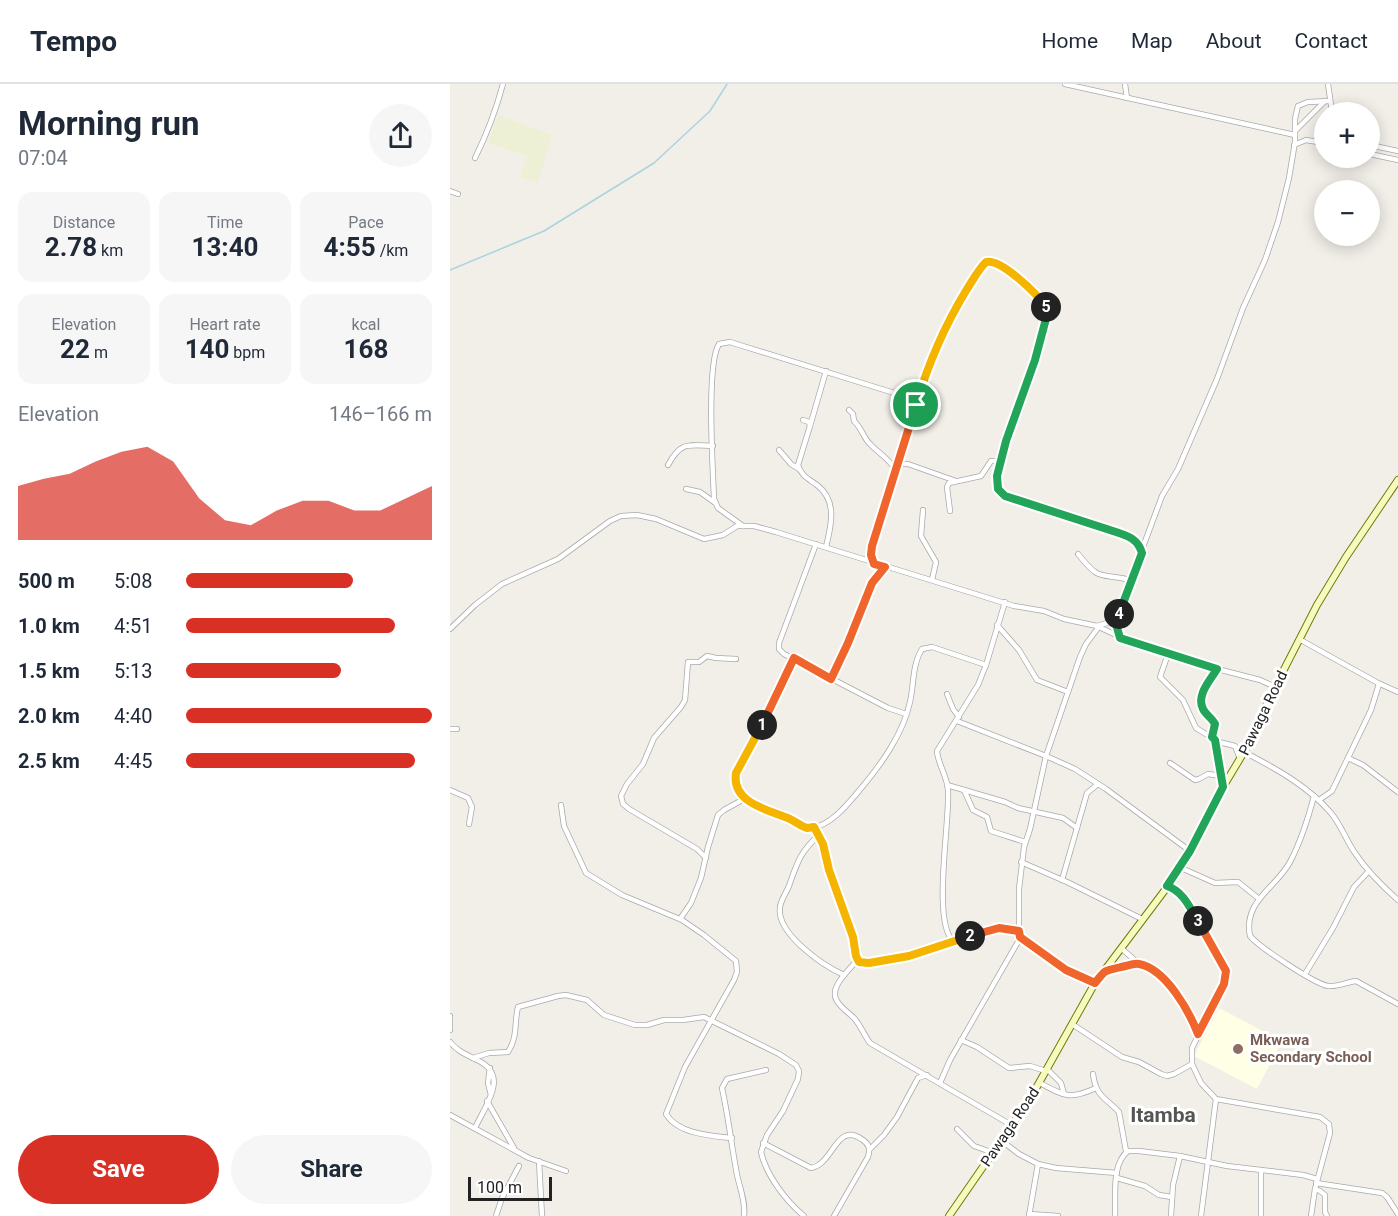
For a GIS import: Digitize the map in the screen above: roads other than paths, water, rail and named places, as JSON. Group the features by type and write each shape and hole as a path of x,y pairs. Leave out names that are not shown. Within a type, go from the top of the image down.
{"main road":[{"name":"Pawaga Road","path":"949,1216 1013,1126 1040,1083 1095,983 1190,851 1223,787 1245,752 1299,639 1332,578 1398,480"}],"street":[{"path":"476,158 488,134 503,84"},
{"path":"1065,84 1295,133"},
{"path":"1125,84 1127,98"},
{"path":"1295,133 1328,101 1328,84"},
{"path":"1120,638 1116,624 1117,617 1162,496 1178,469 1217,379 1243,308 1265,261 1289,178 1298,106 1308,102 1328,101"},
{"path":"1294,145 1306,140 1314,141"},
{"path":"1380,148 1398,152"},
{"path":"1380,156 1398,160"},
{"path":"450,191 458,194"},
{"path":"874,564 871,555 872,546 929,364 955,309 982,266 991,261 996,262 1041,300 1047,315 1026,388 1001,461 996,484 1000,493 1129,537 1139,544 1142,553"},
{"path":"714,502 714,361 719,344 730,342 826,371 907,397 916,405"},
{"path":"799,469 798,462 826,371"},
{"path":"849,410 867,440 897,467"},
{"path":"803,420 809,422 810,426"},
{"path":"668,465 676,450 682,446 713,446"},
{"path":"779,450 791,464 819,486 828,498 832,513 826,547"},
{"path":"950,511 948,485 981,476 991,461 1001,461"},
{"path":"897,467 908,464 956,481"},
{"path":"686,489 700,492 743,526"},
{"path":"923,510 921,536 936,562 932,580"},
{"path":"450,629 502,584 558,559 609,521 621,516 637,515 656,519 704,539 718,537 737,526 754,526 874,564 1098,627 1120,638 1217,669 1260,680 1275,687"},
{"path":"816,544 778,645 782,652 831,679 888,708 906,714"},
{"path":"1078,554 1094,572 1104,577 1131,580"},
{"path":"831,679 872,583 885,567"},
{"path":"953,941 946,931 943,909 947,785 937,751 978,685 1005,602"},
{"path":"940,1083 961,1040 1020,937 1021,862 1046,756 1085,647 1098,627 1117,617"},
{"path":"997,625 1019,650 1037,681 1068,692"},
{"path":"1299,639 1379,684 1398,692"},
{"path":"794,658 770,712 736,773 735,782 737,789 760,807 807,828 814,827 834,816 858,792 891,746 902,727 910,704 916,662 922,650 932,647 986,665"},
{"path":"1168,654 1160,677 1183,700 1196,728 1235,746 1240,759"},
{"path":"706,858 689,844 629,809 623,804 621,796 627,784 643,765 654,738 685,700 688,662 699,662 707,656 736,660"},
{"path":"1217,669 1207,683 1202,699 1204,710 1214,722 1214,738 1223,787"},
{"path":"1379,684 1371,710 1332,791 1317,798 1289,865 1258,898 1250,919 1250,936 1281,960 1326,986 1338,986 1356,981 1398,1004"},
{"path":"947,694 958,719 1075,769 1190,851"},
{"path":"450,729 457,729"},
{"path":"1245,752 1290,778 1317,798 1336,821 1368,872 1398,900"},
{"path":"1348,758 1363,765 1398,792"},
{"path":"1170,763 1195,780 1208,774 1221,776"},
{"path":"1062,880 1088,793 1098,784"},
{"path":"947,785 1053,818 1063,818 1077,828"},
{"path":"450,790 468,798 471,807 469,824"},
{"path":"964,790 972,810 988,819 991,831 1025,842"},
{"path":"680,920 691,903 701,878 718,815 746,798"},
{"path":"561,805 564,826 586,873 622,895 680,920 732,956 737,966 734,980 685,1067 666,1114 671,1120 697,1133 732,1138"},
{"path":"814,827 819,835 853,937 857,960"},
{"path":"819,835 809,844 792,871 780,907 780,916 788,931 816,960 844,975"},
{"path":"1021,862 1142,919"},
{"path":"1179,867 1215,883 1238,882 1258,898"},
{"path":"1305,974 1354,887 1368,872"},
{"path":"1167,886 1183,896 1226,971 1224,984 1192,1048 1192,1064 1201,1083 1216,1099 1320,1117 1329,1124 1330,1133 1315,1189 1311,1216"},
{"path":"857,960 865,964 909,956 999,928 1019,931"},
{"path":"1020,937 1066,970 1095,983"},
{"path":"1122,948 1138,963 1170,986 1191,1017 1198,1034"},
{"path":"857,960 835,990 836,1000 856,1020 870,1043 1013,1126"},
{"path":"1106,969 1138,963"},
{"path":"473,1058 489,1053 508,1052 516,1034 518,1007 558,996 587,1000 604,1016 635,1025 698,1017 712,1020 779,1054 796,1065 799,1071 798,1079 783,1111 763,1143 761,1152 768,1171 783,1193 804,1216"},
{"path":"450,1016 450,1030"},
{"path":"1072,1024 1122,1057 1139,1062 1161,1074 1174,1074 1192,1064"},
{"path":"961,1040 977,1047 1009,1068 1030,1066 1047,1070 1061,1083 1064,1094"},
{"path":"451,1044 490,1068 488,1083 491,1095 475,1128"},
{"path":"744,1216 745,1208 736,1171 723,1084 727,1079 737,1075 766,1070"},
{"path":"1093,1074 1096,1088 1103,1099 1119,1112 1126,1152 1117,1176 1115,1216"},
{"path":"834,1216 870,1150 897,1117 918,1078 927,1075"},
{"path":"1040,1083 1072,1096 1096,1088"},
{"path":"1201,1216 1216,1099"},
{"path":"487,1101 514,1149"},
{"path":"450,1115 514,1149 566,1171"},
{"path":"957,1129 974,1146 994,1153"},
{"path":"763,1143 811,1168 820,1164 840,1138 846,1135 854,1135 863,1140 870,1150"},
{"path":"1002,1141 1019,1155 1038,1164 1117,1176 1145,1186 1159,1195 1172,1197"},
{"path":"1126,1152 1139,1150 1180,1156 1382,1193 1398,1214"},
{"path":"1171,1216 1172,1197 1180,1156"},
{"path":"539,1161 542,1216"},
{"path":"1038,1164 1029,1215 1058,1216"},
{"path":"496,1216 502,1198 519,1166"},
{"path":"1261,1170 1261,1216"},
{"path":"1315,1189 1325,1195 1327,1216"}],"waterway":[{"path":"450,270 544,231 654,163 710,111 727,84"}],"place":[{"name":"Mkwawa Secondary School","path":"1238,1049"}],"district":[{"name":"Itamba","path":"1163,1115"}]}
